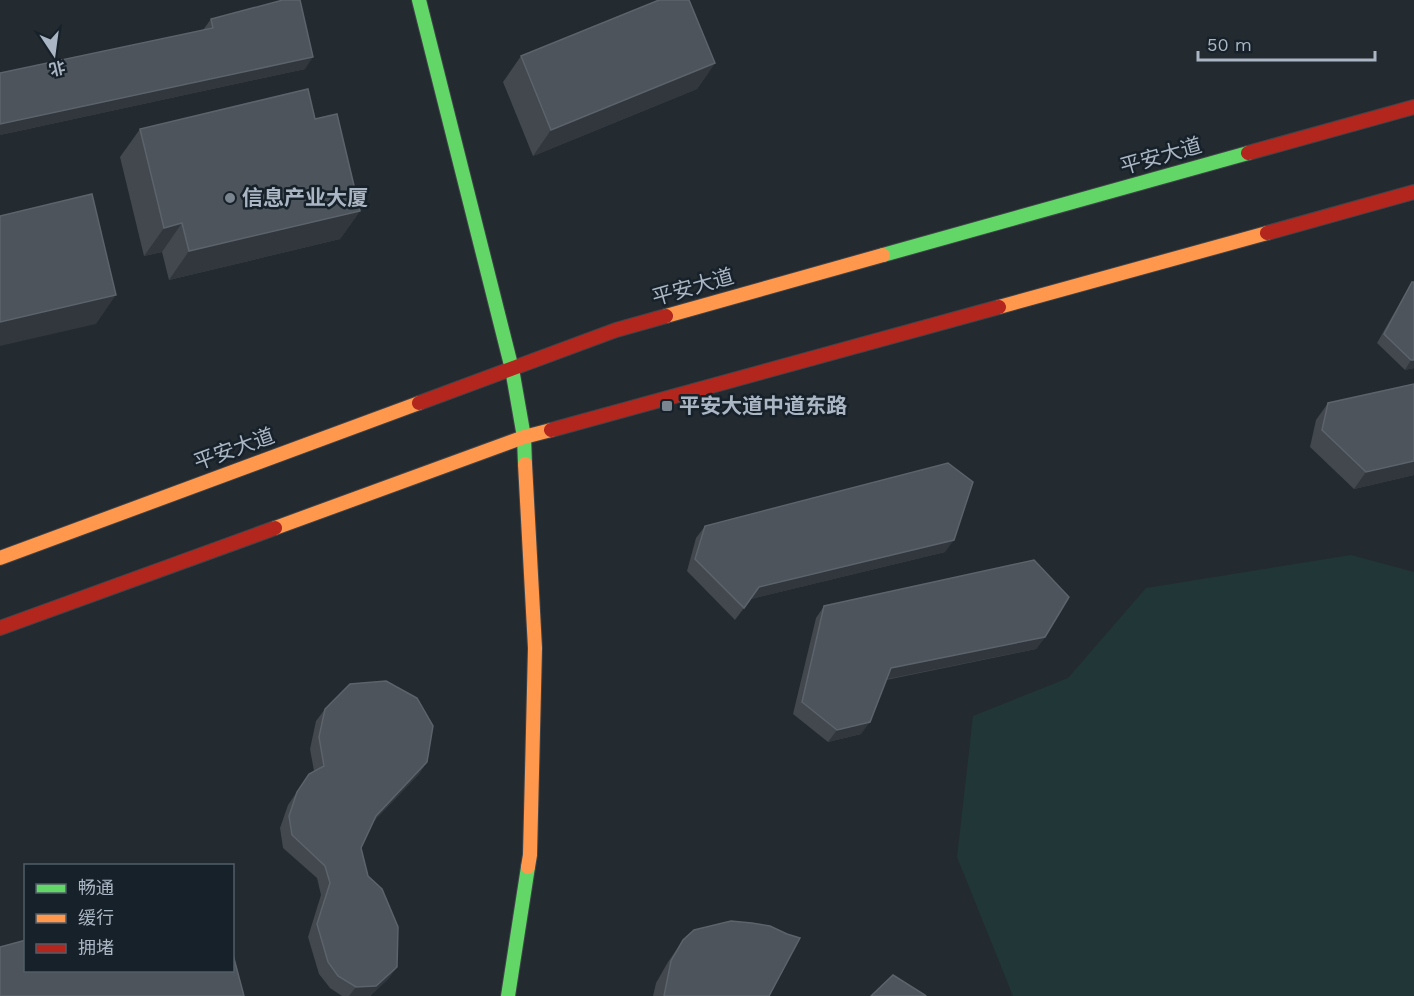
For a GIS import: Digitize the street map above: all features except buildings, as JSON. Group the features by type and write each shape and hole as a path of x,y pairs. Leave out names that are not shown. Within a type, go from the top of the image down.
{"main road":[{"path":"419,0 512,369 524,437 535,648 530,855 508,996"},
{"name":"平安大道","path":"0,558 616,330 1414,107"},
{"path":"0,628 524,437 1414,192"}],"green space":[{"path":"1351,555 1414,572 1414,996 1013,996 957,857 973,716 1068,678 1146,588"}],"traffic: fast":[{"path":"419,0 512,369 524,437 525,464"},
{"path":"883,255 1248,153"},
{"path":"508,996 528,867"}],"traffic: slow":[{"path":"999,307 1267,233"},
{"path":"666,316 883,255"},
{"path":"0,558 419,403"},
{"path":"275,528 524,437 551,430"},
{"path":"525,464 535,648 528,867"}],"traffic: jam":[{"path":"1248,153 1414,107"},
{"path":"1267,233 1414,192"},
{"path":"551,430 999,307"},
{"path":"419,403 616,330 666,316"},
{"path":"0,628 275,528"}],"place":[{"name":"信息产业大厦","path":"230,198"},
{"name":"平安大道中道东路","path":"667,406"}]}
